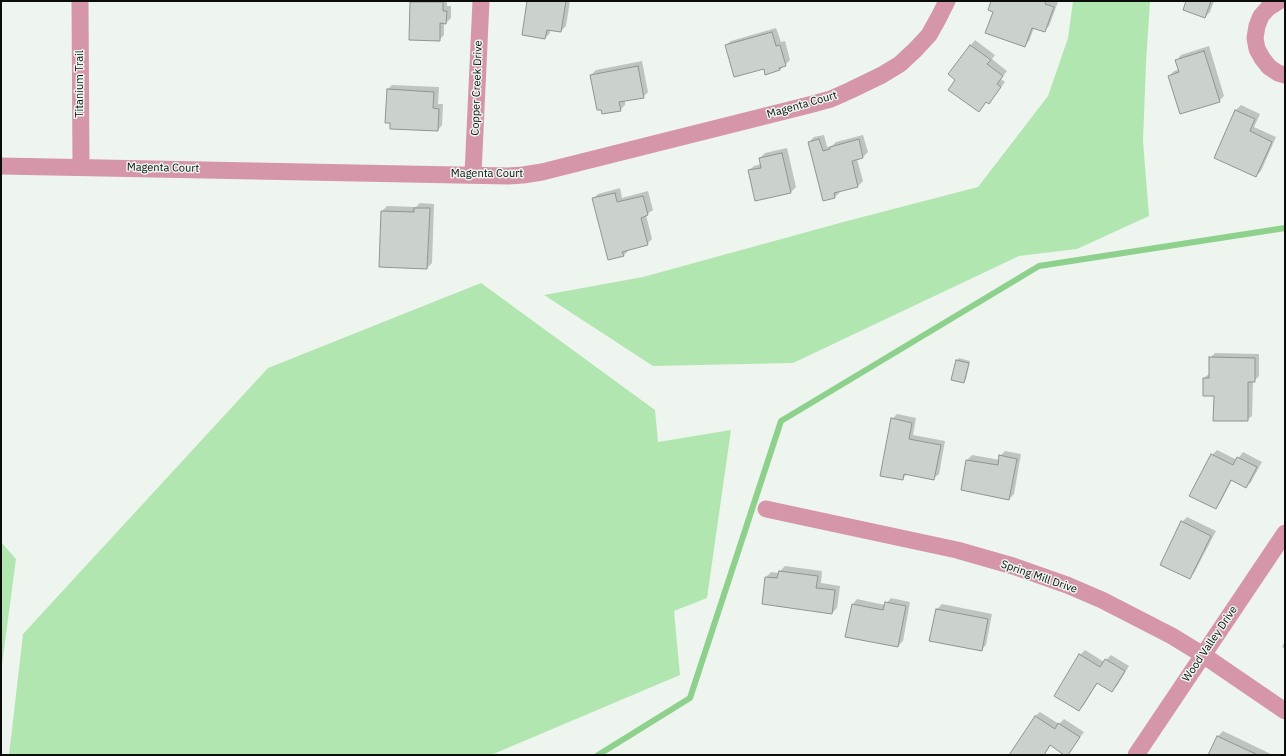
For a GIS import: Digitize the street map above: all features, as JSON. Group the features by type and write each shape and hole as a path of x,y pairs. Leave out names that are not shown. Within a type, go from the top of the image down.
{"street":[{"name":"Titanium Trail","path":"80,1 80,167"},
{"name":"Copper Creek Drive","path":"473,174 480,1"},
{"name":"Magenta Court","path":"1,166 473,174 508,176 542,172 831,99 867,83 900,64 929,35 940,17 947,1"},
{"path":"1279,1 1268,8 1261,16 1257,26 1255,38 1257,48 1269,67 1278,73 1285,75"},
{"name":"Spring Mill Drive","path":"766,509 956,550 1040,575 1102,600 1172,636 1203,655 1285,711"},
{"name":"Wood Valley Drive","path":"1136,755 1285,533"}],"green space":[{"path":"1073,1 1150,1 1143,141 1149,216 1077,249 1019,256 793,363 653,366 544,295 643,277 978,187 1048,96 1068,38"},
{"path":"481,283 655,410 658,442 731,430 707,598 674,611 680,675 491,755 9,755 23,634 268,368"},
{"path":"1,542 16,559 1,672"}],"building":[{"path":"527,1 566,1 561,32 547,30 545,39 522,35"},
{"path":"991,1 1046,1 1045,4 1054,7 1045,32 1032,28 1025,47 985,33 993,12 988,10"},
{"path":"1186,1 1211,1 1205,18 1183,10"},
{"path":"410,2 443,2 443,11 447,11 446,24 440,23 440,41 409,40"},
{"path":"772,32 776,46 780,45 786,66 779,68 780,70 765,75 764,69 734,77 725,45"},
{"path":"970,45 991,60 987,64 1003,76 997,84 1001,87 989,104 986,102 979,112 948,90 955,80 948,74"},
{"path":"1204,51 1220,102 1180,114 1168,76 1179,72 1175,60"},
{"path":"638,66 644,98 619,102 621,111 602,114 601,110 597,110 590,75"},
{"path":"387,89 434,92 433,108 439,109 438,131 390,129 390,123 385,123"},
{"path":"1235,110 1255,119 1250,131 1272,142 1256,177 1214,158"},
{"path":"819,139 823,151 830,149 830,147 859,139 863,158 852,161 858,187 834,193 835,198 823,201 808,142"},
{"path":"782,153 791,193 755,201 748,170 761,168 759,158"},
{"path":"615,193 617,202 643,196 648,215 641,218 648,245 622,252 624,256 608,260 592,198"},
{"path":"414,208 430,208 427,269 379,267 381,211 414,212"},
{"path":"1209,357 1255,358 1255,382 1248,382 1248,421 1213,421 1214,396 1203,396 1203,378 1209,378"},
{"path":"956,360 969,363 964,383 951,380"},
{"path":"891,418 912,423 909,439 941,445 934,480 904,474 903,480 880,476"},
{"path":"1211,454 1233,465 1237,457 1257,467 1246,488 1231,480 1216,509 1189,496"},
{"path":"999,455 1017,459 1009,500 961,490 966,460 998,465"},
{"path":"1181,521 1211,536 1190,579 1160,565"},
{"path":"779,571 818,576 816,588 835,590 832,614 762,604 765,577 777,578"},
{"path":"885,602 906,606 898,647 845,637 852,604 883,610"},
{"path":"936,609 988,619 982,651 929,641"},
{"path":"1079,654 1100,667 1105,659 1125,671 1112,692 1097,683 1079,711 1054,696"},
{"path":"1035,716 1055,729 1058,723 1080,737 1068,755 1064,755 1050,745 1044,755 1009,755"},
{"path":"1217,736 1258,755 1208,755"}],"waterway":[{"path":"598,755 690,698 781,421 1039,266 1285,228"}]}
